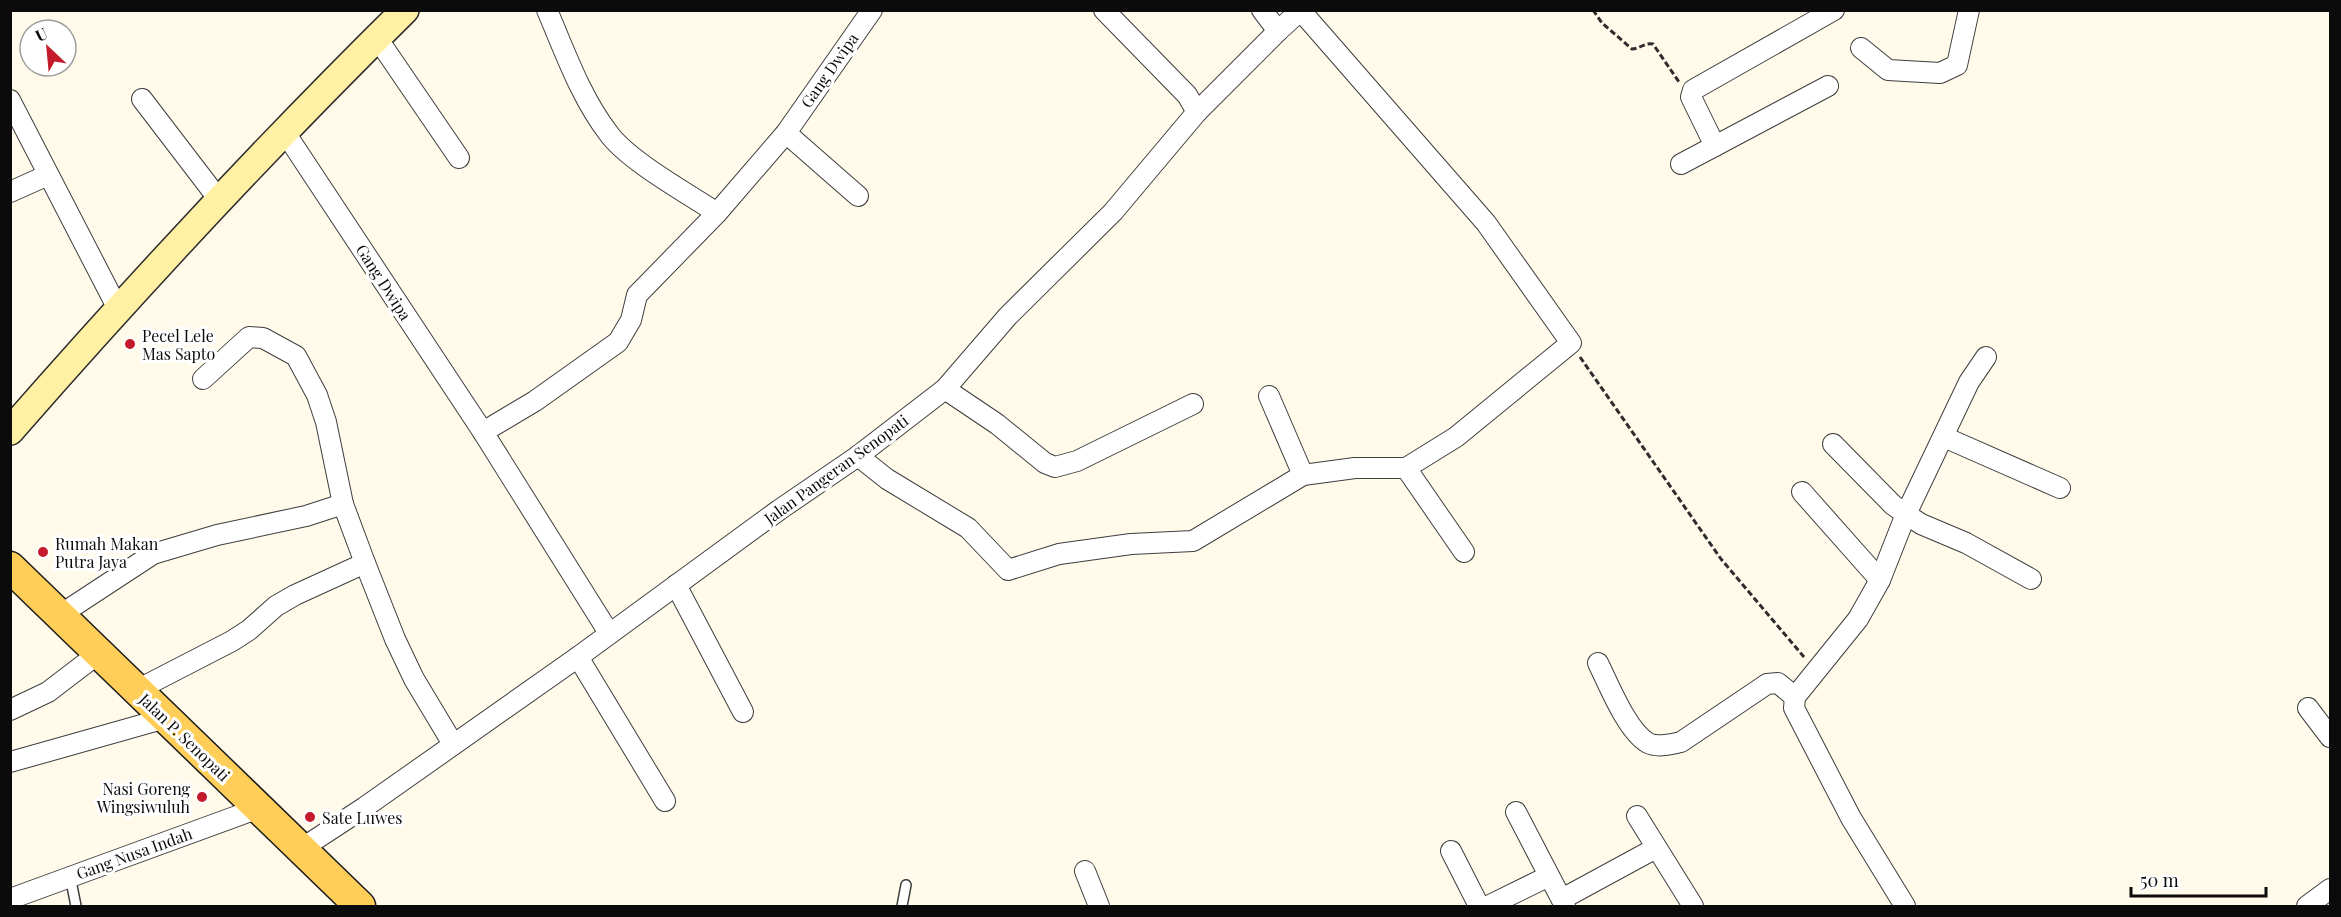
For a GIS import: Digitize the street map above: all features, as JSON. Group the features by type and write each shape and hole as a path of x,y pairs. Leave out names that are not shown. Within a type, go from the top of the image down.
{"main road":[{"name":"Jalan P. Senopati","path":"13,573 60,615 357,906"}],"street":[{"path":"10,431 118,309 284,131 405,10"},
{"path":"547,10 593,110 610,136 631,155 717,213"},
{"name":"Gang Dwipa","path":"483,432 535,401 618,342 631,320 637,295 717,213 786,133 872,10"},
{"path":"1104,10 1187,95 1197,112"},
{"path":"1262,10 1278,31"},
{"path":"1715,146 1691,98 1693,90 1834,10"},
{"path":"1862,48 1888,70 1940,73 1957,65 1969,10"},
{"path":"858,456 888,478 968,528 1008,570 1059,555 1131,544 1193,541 1303,475 1355,468 1406,468 1456,437 1571,343 1486,223 1301,11"},
{"name":"Jalan Pangeran Senopati","path":"301,849 365,807 578,657 858,456 945,389 1008,316 1113,212 1197,112 1301,11"},
{"path":"377,38 459,158"},
{"path":"1681,164 1828,86"},
{"path":"142,99 220,201"},
{"path":"10,100 118,309"},
{"name":"Gang Dwipa","path":"284,131 483,432 609,633"},
{"path":"786,133 858,196"},
{"path":"10,192 48,175"},
{"path":"203,379 249,337 262,338 296,356 317,395 326,422 343,504 395,639 414,679 453,744"},
{"path":"1905,906 1833,786 1797,717 1794,708 1795,697 1858,619 1880,580 1906,514 1969,382 1986,357"},
{"path":"945,389 1004,428 1045,463 1055,467 1077,461 1193,404"},
{"path":"1269,396 1303,475"},
{"path":"1944,436 2060,488"},
{"path":"1833,444 1893,505 1906,514 1921,524 1966,543 2031,579"},
{"path":"1406,468 1464,552"},
{"path":"1802,492 1880,580"},
{"path":"60,615 153,554 206,538 306,516 343,504"},
{"path":"137,690 232,641 249,630 276,606 295,595 365,563"},
{"path":"676,585 743,712"},
{"path":"10,710 48,692 99,653"},
{"path":"578,657 664,801"},
{"path":"1598,663 1632,728 1649,744 1666,745 1681,742 1767,684 1778,683 1795,697"},
{"path":"2308,708 2331,737"},
{"path":"10,762 166,718"},
{"name":"Gang Nusa Indah","path":"10,899 259,808"},
{"path":"1516,812 1564,903 1656,849"},
{"path":"1637,816 1693,906"},
{"path":"1451,851 1479,906"},
{"path":"1085,871 1099,906"},
{"path":"1488,906 1549,876"},
{"path":"2307,906 2331,889"}],"lane":[{"path":"70,876 76,906"},
{"path":"902,906 906,885"}],"path":[{"path":"1593,10 1602,23 1632,49 1648,43 1653,44 1691,98"},
{"path":"1571,343 1721,559 1816,672"}],"place":[{"name":"Pecel Lele Mas Sapto","path":"130,344"},
{"name":"Rumah Makan Putra Jaya","path":"43,552"},
{"name":"Nasi Goreng Wingsiwuluh","path":"202,797"},
{"name":"Sate Luwes","path":"310,817"}]}
